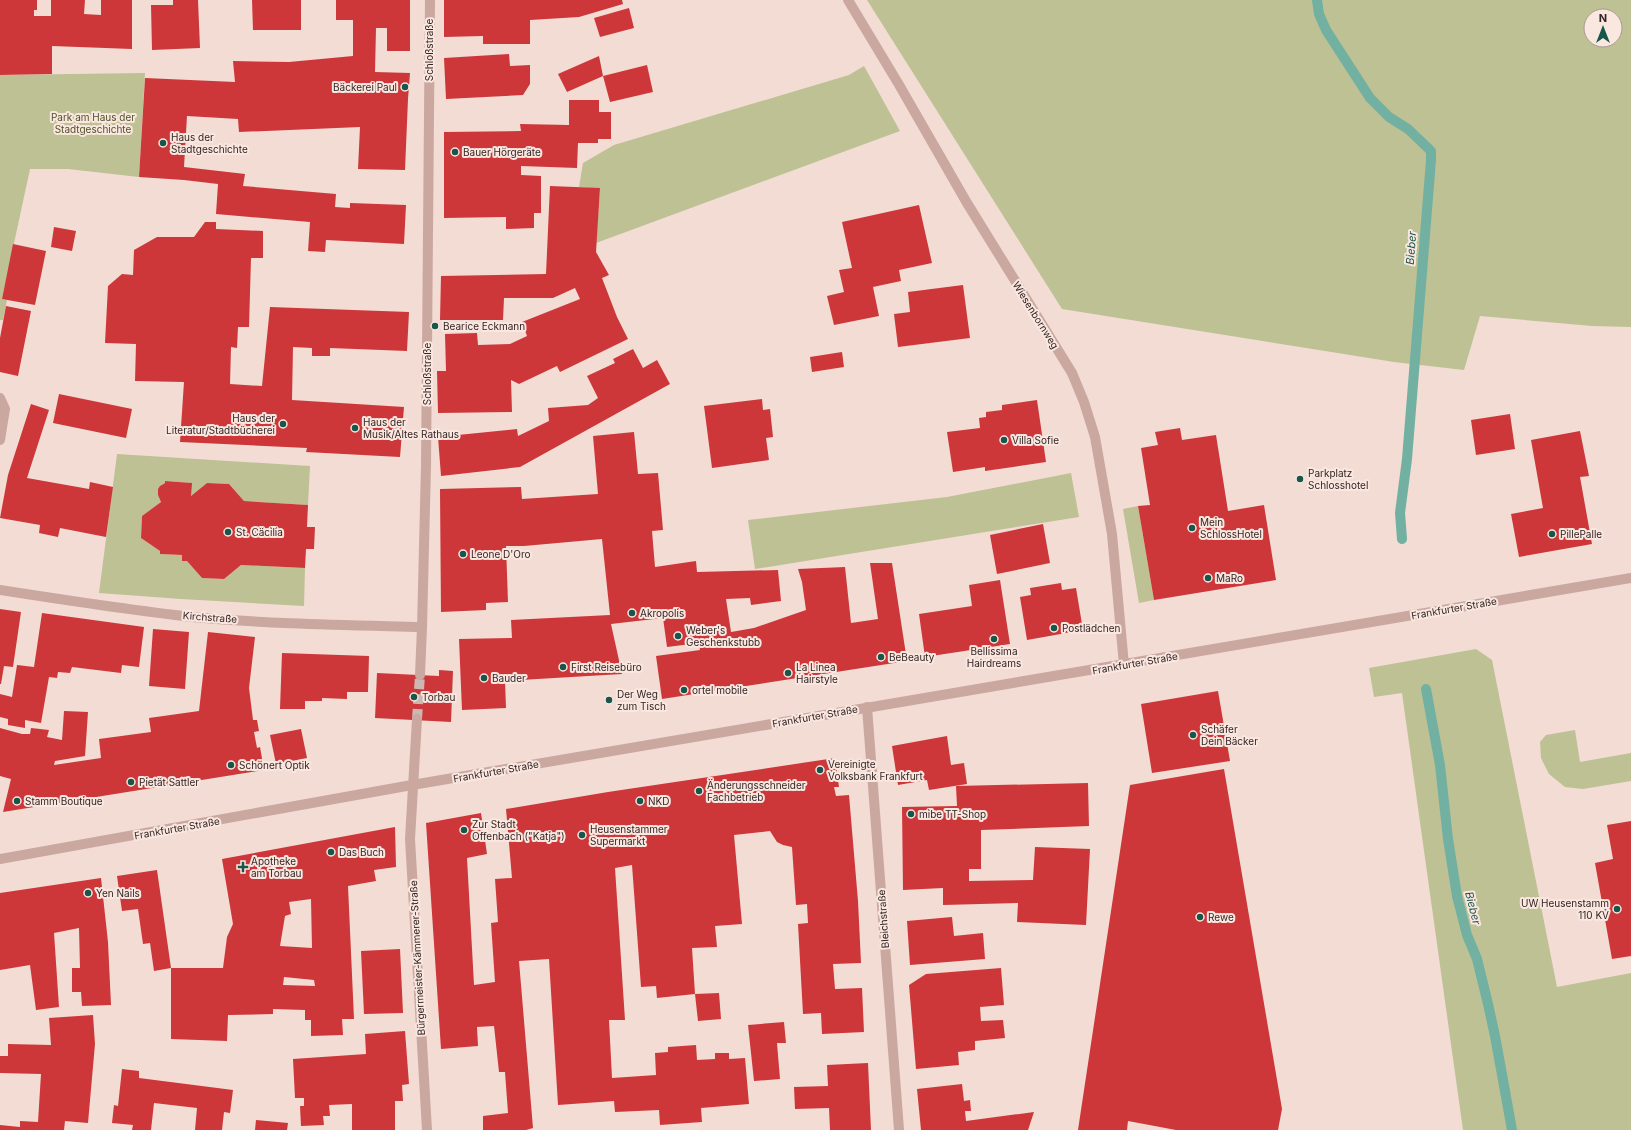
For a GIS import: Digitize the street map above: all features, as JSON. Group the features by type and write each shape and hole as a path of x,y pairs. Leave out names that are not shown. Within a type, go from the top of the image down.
{"street":[{"name":"Schloßstraße","path":"420,675 426,452 430,0"},
{"name":"Wiesenbornweg","path":"848,0 975,216 1068,368 1084,402 1095,437 1112,534 1124,665"},
{"path":"0,398 5,409 0,440"},
{"name":"Frankfurter Straße","path":"0,859 412,785 1631,578"},
{"name":"Kirchstraße","path":"0,590 93,605 193,617 302,624 422,627"},
{"name":"Bleichstraße","path":"867,707 899,1130"},
{"path":"412,785 417,719"},
{"name":"Bürgermeister-Kämmerer-Straße","path":"412,785 410,838 428,1130"}],"green space":[{"path":"867,0 1631,0 1631,327 1592,326 1480,316 1464,370 1394,362 1062,309"},
{"path":"864,66 900,131 596,243 600,189 579,187 583,163 614,145 849,75"},
{"name":"Park am Haus der Stadtgeschichte","path":"145,73 139,177 68,169 30,169 2,299 7,300 3,320 0,320 0,75"},
{"path":"117,454 310,466 308,505 244,501 229,484 207,483 191,496 191,483 165,481 158,491 161,502 142,516 141,538 160,551 160,554 182,555 202,578 224,579 241,565 305,568 304,606 99,593"},
{"path":"1071,473 1079,517 755,569 748,520 947,497"},
{"path":"1138,506 1154,600 1139,603 1123,509"},
{"path":"1476,649 1492,660 1557,987 1631,973 1631,1130 1463,1130 1402,693 1374,697 1369,668"},
{"path":"1575,730 1580,762 1631,753 1631,781 1583,789 1565,787 1549,774 1541,758 1540,742 1546,735"}],"building":[{"path":"0,0 37,0 37,10 34,10 34,16 51,16 51,0 85,0 84,14 101,15 101,0 132,0 132,49 52,46 52,74 0,75"},
{"path":"173,0 198,0 200,48 152,50 151,5 173,5"},
{"path":"252,0 301,0 301,30 253,30"},
{"path":"336,0 410,0 410,51 387,51 387,28 376,28 375,72 410,73 405,170 358,169 360,127 239,132 238,119 187,116 184,167 245,174 243,186 336,194 335,207 350,208 350,203 406,205 404,244 326,240 325,252 308,251 310,222 216,214 218,184 139,177 145,78 235,82 233,61 289,62 353,56 353,20 336,20"},
{"path":"444,0 622,0 623,4 579,17 530,20 530,44 483,44 483,36 444,37"},
{"path":"629,8 634,28 600,37 594,18"},
{"path":"509,54 510,66 530,65 530,84 523,95 446,99 444,58"},
{"path":"599,56 603,76 567,92 558,74"},
{"path":"647,65 653,92 610,102 603,76"},
{"path":"569,100 599,100 599,112 611,112 611,139 598,139 598,143 578,143 577,168 521,166 521,175 541,176 541,213 534,213 534,228 506,229 506,217 444,218 444,132 521,131 520,124 569,125"},
{"path":"550,186 600,188 596,252 609,275 602,278 617,317 628,339 560,372 557,366 519,384 511,380 512,412 438,413 437,371 446,371 445,334 477,333 478,345 510,344 527,336 522,322 580,299 575,288 553,298 504,298 503,320 440,320 441,276 546,274"},
{"path":"919,205 932,263 899,270 901,281 873,287 879,316 834,325 827,296 844,292 839,270 852,268 842,222"},
{"path":"205,222 216,222 216,229 263,231 263,258 251,258 249,327 238,327 237,348 231,347 230,384 262,386 270,307 409,312 407,351 330,348 330,356 312,356 312,348 293,347 292,400 404,407 400,457 306,452 307,448 180,442 184,382 135,381 136,344 105,343 108,286 122,274 133,275 134,250 157,237 194,237"},
{"path":"54,227 76,231 72,251 51,247"},
{"path":"13,244 46,251 35,305 2,299"},
{"path":"963,285 970,338 898,347 894,314 910,312 908,292"},
{"path":"6,306 31,311 18,376 0,372 0,338"},
{"path":"633,349 643,368 657,360 670,384 520,467 441,476 438,437 517,429 518,436 549,421 548,408 588,405 598,398 587,376 615,363 613,359"},
{"path":"842,352 844,367 812,372 810,357"},
{"path":"59,394 132,409 126,438 53,423"},
{"path":"762,399 763,410 770,409 773,437 766,438 769,460 712,468 704,406"},
{"path":"1037,400 1046,462 985,471 985,467 953,472 947,432 980,428 979,418 986,417 986,412 1002,410 1002,405"},
{"path":"31,404 49,410 27,478 89,489 90,482 113,487 106,537 60,528 58,537 39,533 40,525 0,518 8,475"},
{"path":"1510,414 1515,449 1476,455 1471,420"},
{"path":"1180,428 1182,440 1216,435 1228,511 1264,505 1276,580 1154,600 1138,506 1150,505 1141,448 1158,445 1155,432"},
{"path":"1580,431 1589,476 1580,477 1592,544 1519,557 1511,514 1543,508 1531,440"},
{"path":"634,432 638,474 658,473 663,530 652,531 655,567 696,561 697,572 778,570 781,601 751,605 750,598 726,599 731,632 754,628 806,610 802,582 798,569 845,567 851,623 878,619 870,563 892,563 907,661 662,699 656,656 700,650 699,643 667,647 663,618 611,624 622,674 505,681 506,708 462,710 459,639 512,638 511,620 610,615 602,539 524,546 506,546 508,602 486,603 486,610 441,612 440,489 521,487 522,499 598,494 593,436"},
{"name":"St. Cäcilia","path":"165,481 192,483 191,496 207,483 229,484 244,501 308,505 307,527 315,527 314,549 306,549 305,568 241,565 224,579 202,578 187,561 182,561 182,555 160,554 160,551 141,538 142,516 161,502 158,495 158,489 165,483"},
{"path":"1043,524 1050,563 997,574 990,535"},
{"path":"1000,580 1010,644 925,657 919,614 972,606 969,585"},
{"path":"1061,583 1062,590 1076,588 1083,630 1027,640 1020,597 1031,595 1030,588"},
{"path":"0,609 21,612 13,667 4,666 1,684 0,684"},
{"path":"42,613 144,627 139,667 122,665 121,673 72,667 70,673 58,672 57,678 49,677 41,723 25,720 25,728 8,725 8,719 0,717 0,694 12,697 17,665 34,667"},
{"path":"153,629 189,632 185,689 149,686"},
{"path":"208,632 255,637 249,688 253,720 257,720 259,731 254,732 257,748 260,747 264,770 3,812 11,779 0,776 0,728 22,734 30,734 31,728 49,730 47,737 62,740 64,711 88,712 85,756 55,761 54,765 101,758 99,739 151,732 149,718 199,711"},
{"path":"282,653 369,656 368,692 347,692 347,699 322,698 322,701 305,701 305,709 280,709"},
{"name":"Torbau","path":"439,670 453,671 451,722 375,718 377,673 439,676"},
{"path":"1218,691 1230,761 1152,773 1141,704"},
{"path":"301,729 307,758 276,764 270,735"},
{"path":"947,736 951,765 964,763 967,784 929,790 927,780 898,785 892,746"},
{"path":"835,758 839,787 834,787 836,796 849,795 858,901 861,963 833,964 835,989 862,988 864,1032 822,1034 821,1013 803,1014 798,924 808,923 807,904 796,905 792,847 777,842 770,831 734,835 742,924 715,926 717,947 692,948 695,994 657,998 656,986 641,987 632,865 615,868 625,1020 609,1020 612,1078 656,1075 655,1053 668,1052 668,1047 696,1045 697,1060 715,1059 715,1053 729,1053 729,1059 745,1058 749,1104 701,1108 702,1122 660,1125 659,1110 615,1112 614,1101 558,1105 549,959 519,961 533,1128 526,1130 483,1130 483,1116 508,1113 505,1072 499,1072 494,1026 477,1027 478,1046 441,1049 426,823 481,813 487,854 467,858 474,985 495,982 491,923 498,922 495,879 512,878 506,809"},
{"path":"1224,769 1282,1109 1278,1130 1176,1130 1128,1121 1127,1130 1078,1130 1130,785"},
{"path":"1088,783 1089,826 981,830 981,869 969,869 969,881 1033,880 1035,847 1090,849 1086,925 1017,922 1018,903 943,905 943,888 903,890 902,807 957,806 956,786"},
{"name":"UW Heusenstamm 110 KV","path":"1631,821 1631,956 1612,959 1595,863 1613,859 1607,825"},
{"path":"395,827 396,867 374,870 376,881 348,886 354,1019 342,1019 343,1035 311,1036 311,1020 305,1020 305,1010 273,1009 273,1014 228,1015 227,1041 171,1039 171,968 223,968 227,937 233,924 222,859","holes":["311,899 312,948 280,946 285,916 291,914 289,902","284,977 314,980 315,986 283,985"]},
{"path":"157,870 171,968 154,971 150,943 143,944 138,909 122,911 117,876"},
{"path":"101,878 108,942 111,1005 82,1006 81,992 72,992 72,968 80,968 79,928 54,933 59,1007 36,1010 30,965 0,970 0,893"},
{"path":"952,917 954,936 983,933 985,959 910,965 907,921"},
{"path":"400,949 403,1013 364,1014 361,951"},
{"path":"1001,968 1004,1005 980,1007 981,1021 1003,1020 1005,1038 975,1041 975,1050 958,1052 959,1065 916,1069 909,985 926,974"},
{"path":"719,993 721,1019 698,1021 695,994"},
{"path":"93,1015 95,1044 88,1123 65,1121 64,1130 0,1130 0,1125 20,1127 20,1121 38,1122 41,1074 0,1073 0,1056 8,1056 8,1044 51,1045 49,1018"},
{"path":"784,1022 786,1043 777,1043 780,1079 754,1081 748,1025"},
{"path":"405,1031 409,1084 402,1085 403,1101 395,1101 395,1130 352,1130 352,1104 329,1105 330,1116 323,1116 324,1125 301,1126 300,1106 304,1106 304,1098 295,1098 293,1059 366,1054 365,1034"},
{"path":"868,1063 871,1130 830,1130 829,1108 795,1109 794,1087 828,1086 827,1065"},
{"path":"122,1069 139,1071 139,1078 233,1090 230,1113 224,1112 222,1130 195,1130 197,1108 154,1103 151,1130 132,1130 133,1125 112,1123 114,1105 118,1106"},
{"path":"962,1084 964,1101 970,1100 971,1111 965,1111 966,1121 1034,1112 1028,1130 921,1130 917,1089"},
{"path":"256,1120 288,1123 287,1130 255,1130"}],"waterway":[{"name":"Bieber","path":"1317,0 1319,14 1326,30 1370,98 1389,117 1408,129 1431,151 1407,459 1400,513 1402,539"},
{"name":"Bieber","path":"1426,689 1440,765 1448,839 1457,896 1467,935 1477,959 1488,1004 1512,1130"}],"tunnel":[{"path":"417,719 420,675"}],"place":[{"name":"Bäckerei Paul","path":"405,87"},
{"name":"Haus der Stadtgeschichte","path":"163,143"},
{"name":"Bauer Hörgeräte","path":"455,152"},
{"name":"Bearice Eckmann","path":"435,326"},
{"name":"Haus der Literatur/Stadtbücherei","path":"283,424"},
{"name":"Haus der Musik/Altes Rathaus","path":"355,428"},
{"name":"Villa Sofie","path":"1004,440"},
{"name":"Parkplatz Schlosshotel","path":"1300,479"},
{"name":"Mein SchlossHotel","path":"1192,528"},
{"name":"St. Cäcilia","path":"228,532"},
{"name":"PillePalle","path":"1552,534"},
{"name":"Leone D'Oro","path":"463,554"},
{"name":"MaRo","path":"1208,578"},
{"name":"Akropolis","path":"632,613"},
{"name":"Postlädchen","path":"1054,628"},
{"name":"Weber's Geschenkstubb","path":"678,636"},
{"name":"Bellissima Hairdreams","path":"994,639"},
{"name":"BeBeauty","path":"881,657"},
{"name":"First Reisebüro","path":"563,667"},
{"name":"La Linea Hairstyle","path":"788,673"},
{"name":"Bauder","path":"484,678"},
{"name":"ortel mobile","path":"684,690"},
{"name":"Torbau","path":"414,697"},
{"name":"Der Weg zum Tisch","path":"609,700"},
{"name":"Schäfer Dein Bäcker","path":"1193,735"},
{"name":"Schönert Optik","path":"231,765"},
{"name":"Vereinigte Volksbank Frankfurt","path":"820,770"},
{"name":"Pietät Sattler","path":"131,782"},
{"name":"Änderungsschneider Fachbetrieb","path":"699,791"},
{"name":"Stamm Boutique","path":"17,801"},
{"name":"NKD","path":"640,801"},
{"name":"mibe TT-Shop","path":"911,814"},
{"name":"Zur Stadt Offenbach (\"Katja\")","path":"464,830"},
{"name":"Heusenstammer Supermarkt","path":"582,835"},
{"name":"Das Buch","path":"331,852"},
{"name":"Apotheke am Torbau","path":"243,867"},
{"name":"Yen Nails","path":"88,893"},
{"name":"UW Heusenstamm 110 KV","path":"1617,909"},
{"name":"Rewe","path":"1200,917"}]}
